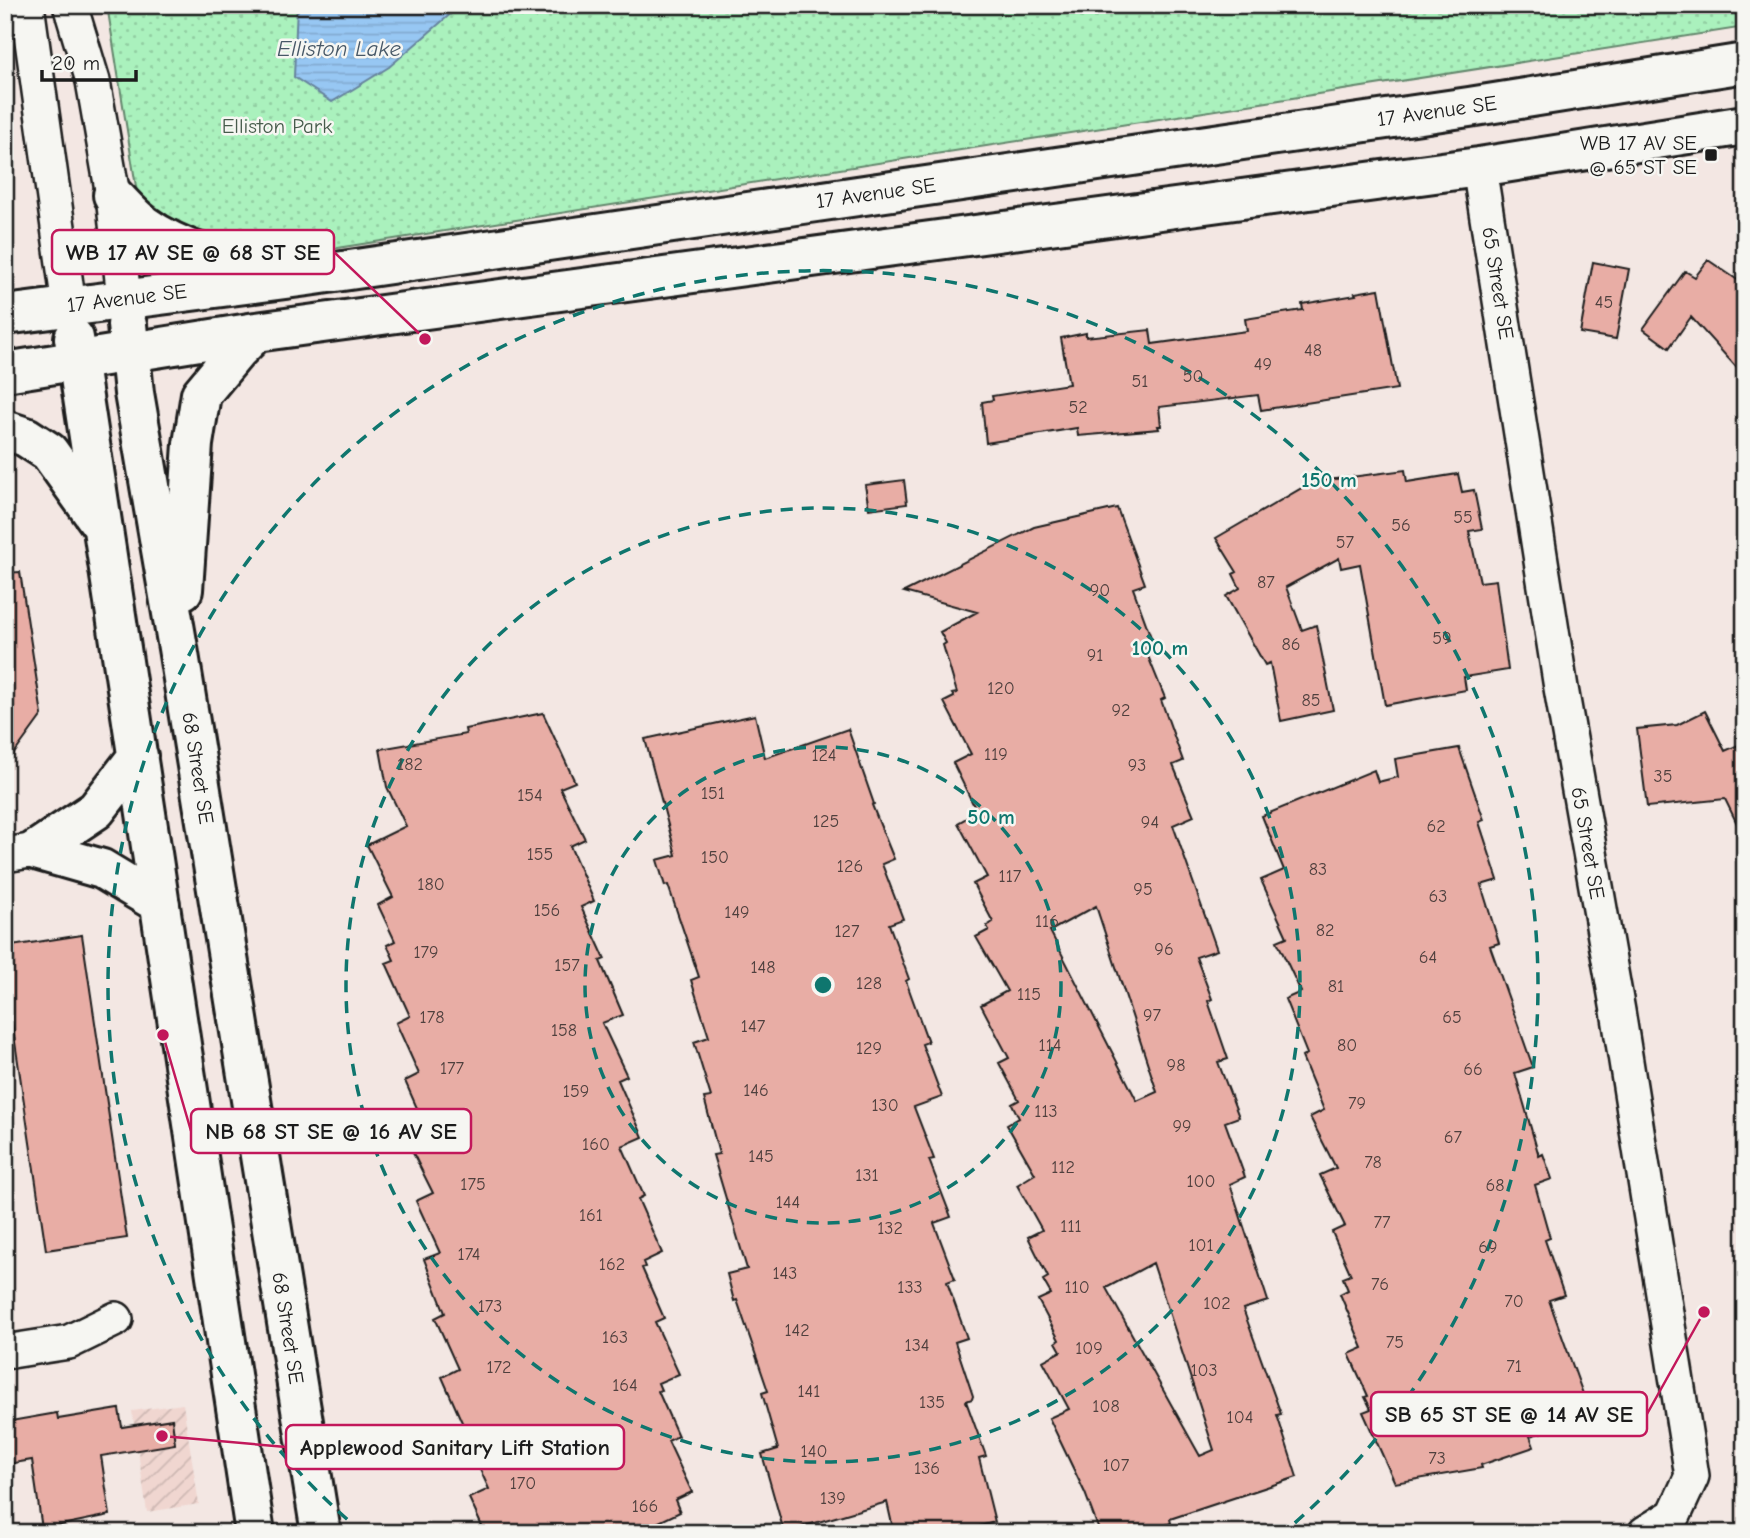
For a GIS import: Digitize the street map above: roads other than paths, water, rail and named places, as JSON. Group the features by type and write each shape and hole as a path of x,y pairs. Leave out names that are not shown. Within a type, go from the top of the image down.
{"main road":[{"name":"17 Avenue SE","path":"5,315 308,276 1469,107 1745,63"},
{"path":"1469,107 1479,167"},
{"path":"5,372 256,332 1479,167 1745,124"},
{"path":"113,195 143,224 192,249 250,268 308,276"},
{"name":"68 Street SE","path":"124,299 134,393 178,648 320,1533"},
{"path":"69,306 255,1533"},
{"path":"178,648 194,444 201,394 256,332"},
{"path":"5,430 26,437 48,452 104,529"},
{"path":"21,853 96,810 138,756"},
{"path":"21,853 102,869 160,904"}],"street":[{"path":"27,5 69,306"},
{"name":"68 Street SE","path":"70,5 93,81 113,195 124,299"},
{"name":"65 Street SE","path":"1479,167 1561,688 1620,1025 1692,1476 1674,1515 1645,1533"},
{"path":"5,1352 69,1342 116,1319"}],"water":[{"name":"Elliston Lake","path":"297,5 461,5 389,67 332,102 294,77"}],"place":[{"name":"WB 17 AV SE @ 65 ST SE","path":"1711,155"},
{"name":"WB 17 AV SE @ 68 ST SE","path":"425,339"},
{"name":"NB 68 ST SE @ 16 AV SE","path":"163,1035"},
{"name":"SB 65 ST SE @ 14 AV SE","path":"1704,1312"},
{"name":"Applewood Sanitary Lift Station","path":"162,1436"}],"park label":[{"name":"Elliston Park","path":"277,126"}]}
